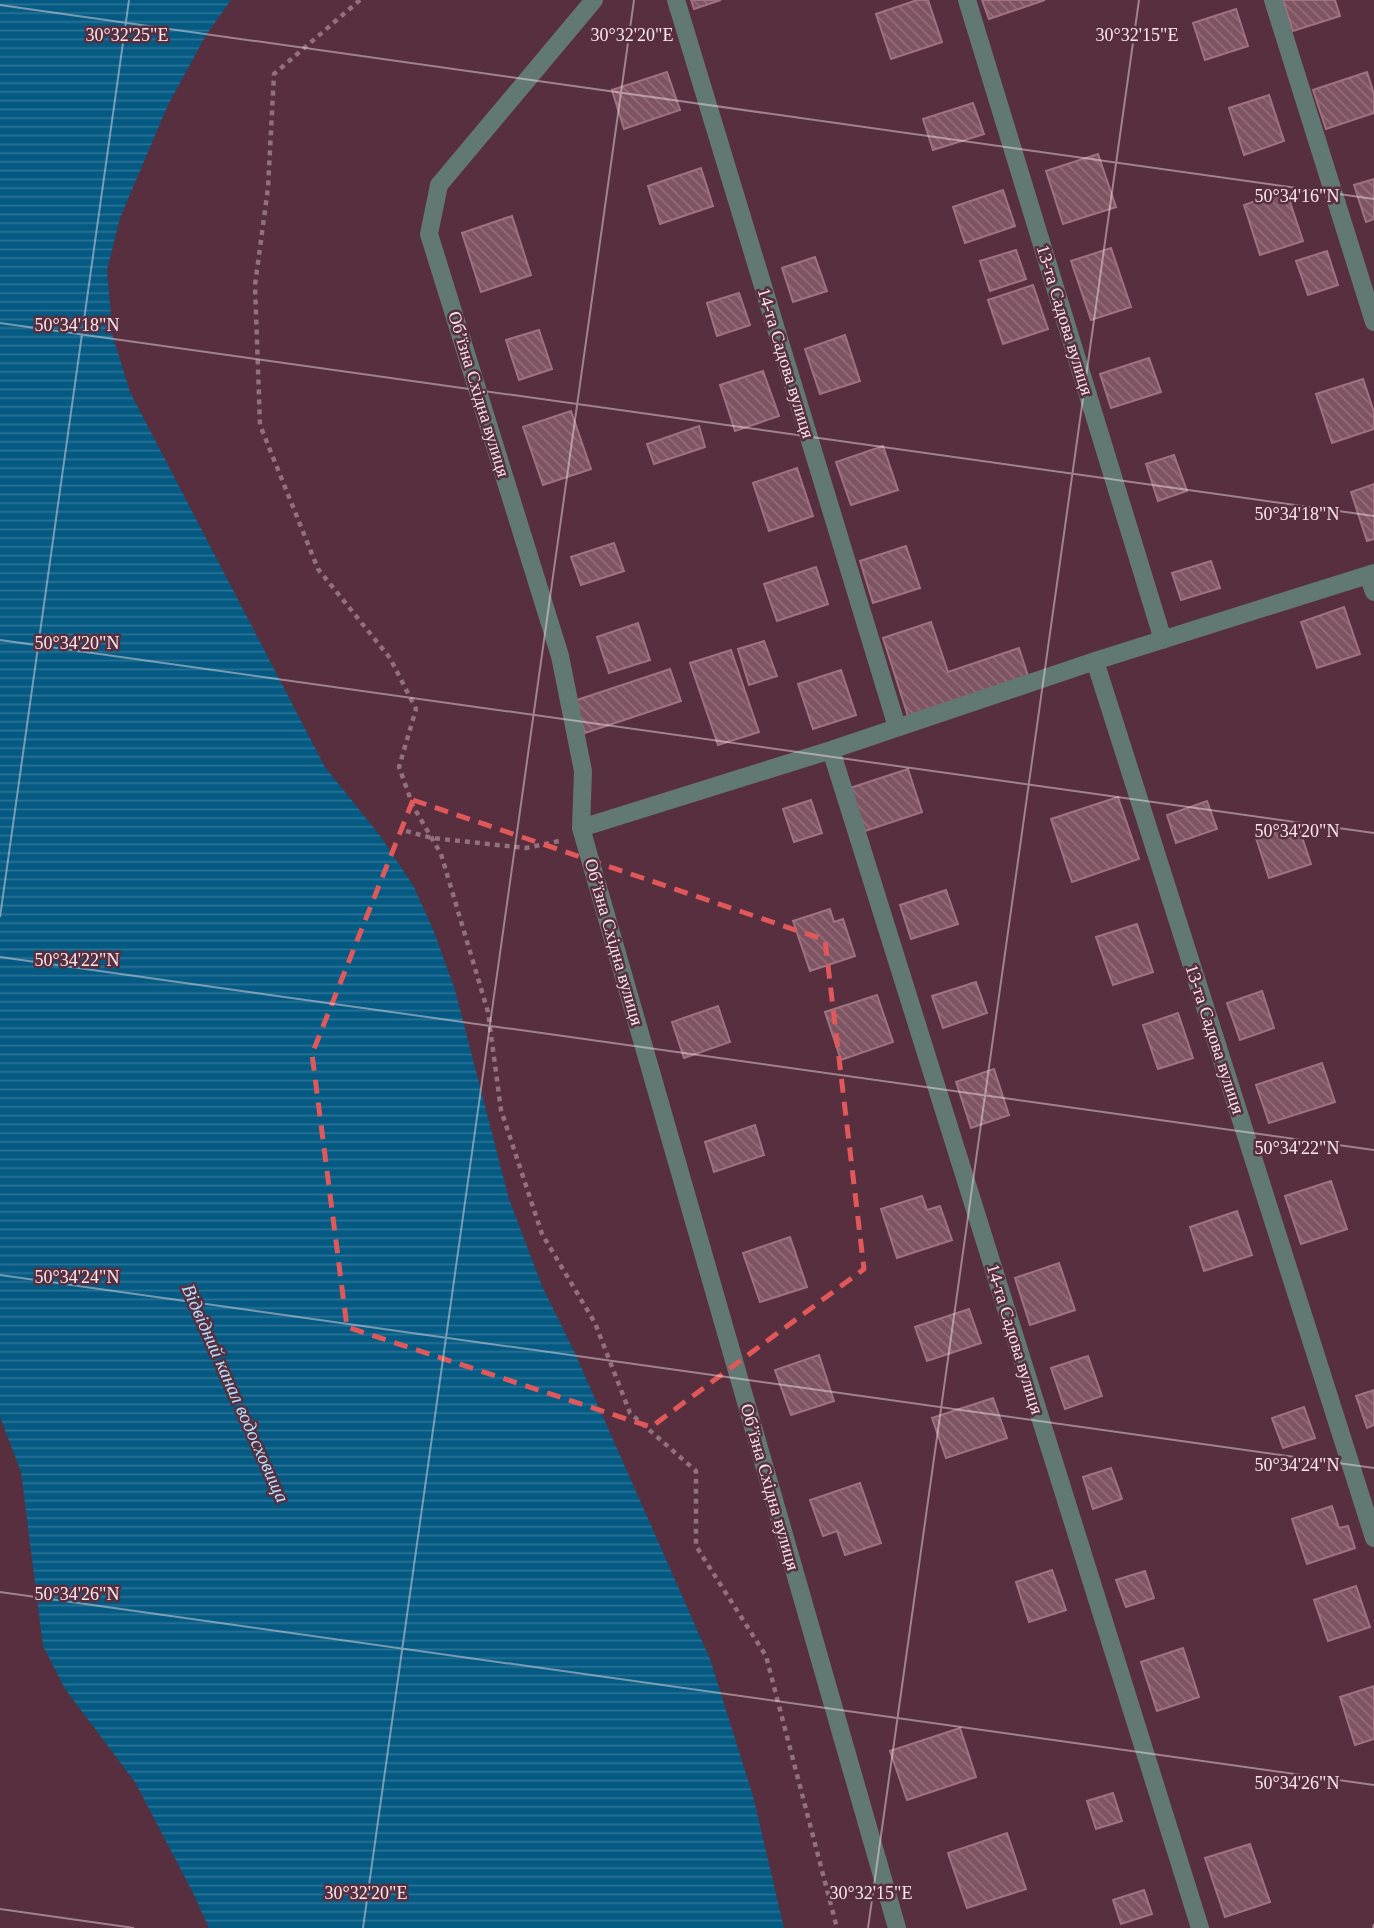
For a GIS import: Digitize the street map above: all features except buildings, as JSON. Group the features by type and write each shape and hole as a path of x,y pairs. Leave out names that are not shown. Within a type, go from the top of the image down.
{"street":[{"name":"Обʼїзна Східна вулиця","path":"594,0 439,185 429,234 560,656 583,771 582,832 897,1928"},
{"name":"14-та Садова вулиця","path":"676,0 897,727"},
{"name":"13-та Садова вулиця","path":"967,0 1163,640"},
{"path":"1273,0 1374,321"},
{"path":"582,832 1095,661 1372,580"},
{"name":"13-та Садова вулиця","path":"1095,661 1374,1538"},
{"name":"14-та Садова вулиця","path":"831,750 1200,1928"}],"path":[{"path":"360,0 274,74 268,188 255,285 260,425 318,569 390,658 415,709 399,767 414,806 441,854 488,1012 500,1110 542,1234 595,1323 630,1413 696,1471 696,1546 766,1656 837,1928"},
{"path":"406,831 432,838 526,848 582,832"}],"highlighted area":[{"path":"413,800 825,940 864,1269 651,1427 347,1327 312,1054"}],"water":[{"name":"Відвідний канал водосховища","path":"0,0 231,0 206,35 168,105 120,218 107,270 113,337 130,392 325,767 381,837 414,887 433,929 455,990 509,1199 542,1286 573,1349 710,1659 753,1796 784,1928 209,1928 135,1782 65,1689 43,1646 21,1472 0,1417"}]}
